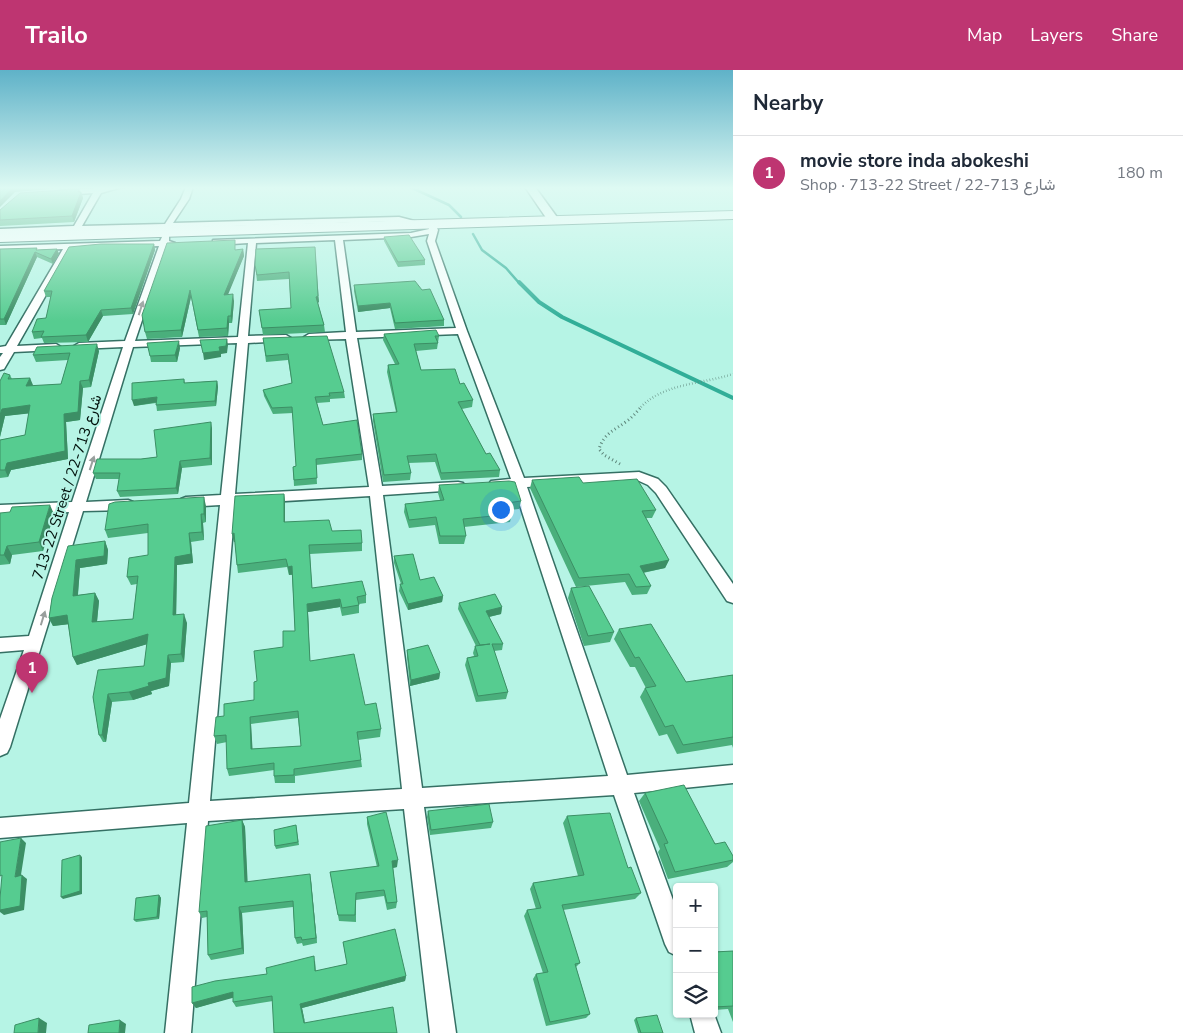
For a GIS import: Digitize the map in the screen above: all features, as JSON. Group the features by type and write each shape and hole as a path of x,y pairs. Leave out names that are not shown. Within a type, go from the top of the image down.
{"highway":[{"path":"0,242 255,232"},
{"path":"0,237 165,235"}],"street":[{"path":"127,232 165,235 183,243"},
{"name":"713-22 Street / شارع 713-22","path":"0,747 167,232"},
{"path":"203,242 339,239 411,235 417,232"},
{"path":"430,232 431,241 462,331 519,482 673,933"},
{"path":"0,249 69,246 165,235"},
{"path":"339,239 351,335 376,491 443,1033"},
{"path":"178,1033 252,242"},
{"path":"0,367 5,350 69,246"},
{"path":"5,350 462,331"},
{"path":"172,502 640,476 653,482 661,490 733,597"},
{"path":"0,510 144,504"},
{"path":"0,646 35,642"},
{"path":"0,828 198,812 621,785 733,774"},
{"path":"703,1018 708,1033"}],"path":[{"path":"640,476 604,455 599,449 602,439 609,431 628,421 648,401 664,392 685,384 733,374"}],"building":[{"path":"409,235 425,260 398,262 384,237"},
{"path":"235,240 235,250 243,249 224,295 233,294 231,316 228,316 227,328 198,330 190,290 181,330 145,332 142,315 167,243"},
{"path":"101,244 154,244 131,308 101,310 86,335 41,337 44,331 32,332 37,319 46,318 52,291 44,291 69,247"},
{"path":"315,247 318,296 316,297 324,325 262,328 259,310 291,308 289,272 257,275 255,265 256,249"},
{"path":"37,248 36,250 57,249 51,259 35,252 4,319 0,319 0,249"},
{"path":"415,281 422,290 430,289 444,320 395,323 390,303 358,306 354,285"},
{"path":"436,330 439,336 435,336 438,343 414,344 421,370 455,369 460,384 464,383 473,400 458,402 486,454 490,453 500,470 441,473 436,454 407,456 411,473 384,475 373,414 397,412 388,365 399,364 384,334"},
{"path":"327,336 344,392 329,393 330,396 315,397 323,425 357,420 362,454 316,459 317,478 294,480 293,467 296,466 292,407 272,408 263,390 292,383 288,354 266,356 263,338"},
{"path":"227,339 226,346 219,347 220,351 203,353 200,340"},
{"path":"179,341 175,355 150,356 147,343"},
{"path":"97,344 89,380 80,381 78,412 64,414 65,451 7,463 5,470 0,470 0,440 25,435 30,405 2,409 0,415 0,381 4,373 10,375 8,379 30,378 26,386 61,384 70,353 33,355 37,347"},
{"path":"184,379 184,383 217,381 215,401 156,405 157,397 132,400 132,383"},
{"path":"211,422 210,458 180,461 176,488 117,491 120,473 93,473 97,459 157,457 154,430"},
{"path":"579,477 583,483 637,479 656,510 642,511 669,560 640,566 651,586 636,587 629,574 579,578 532,480"},
{"path":"515,482 521,501 507,503 512,514 463,519 466,536 440,536 436,517 409,520 405,504 444,500 439,485"},
{"path":"284,494 284,522 329,520 332,531 361,530 362,543 309,545 312,588 362,581 366,595 357,597 359,605 342,608 340,599 307,604 310,661 354,654 365,705 376,703 381,729 357,732 361,760 294,769 294,775 274,776 274,763 227,769 226,735 214,736 216,717 224,716 224,704 254,700 254,682 257,681 254,651 283,647 283,631 295,631 292,566 288,567 286,559 237,565 234,533 232,534 235,496","holes":["298,711 301,746 251,749 250,717"]},
{"path":"204,497 204,514 201,514 202,532 189,533 191,554 175,557 173,615 184,614 181,654 168,655 166,678 148,683 149,686 129,692 108,694 102,735 99,735 93,697 98,670 144,666 148,634 73,657 67,615 49,618 52,598 68,546 105,541 104,556 76,560 73,596 95,593 92,622 133,619 138,576 127,577 129,558 148,555 148,524 105,530 109,504 115,502"},
{"path":"50,505 39,542 7,546 4,555 0,555 0,513 10,512 12,507"},
{"path":"413,554 420,580 434,577 443,596 408,604 400,584 403,584 394,556"},
{"path":"589,586 614,632 588,636 571,588"},
{"path":"495,594 502,607 486,611 503,644 492,644 508,692 478,696 467,658 478,656 475,646 490,644 480,645 459,603"},
{"path":"651,624 686,682 733,675 733,737 683,745 673,725 665,727 645,688 656,686 639,657 635,658 619,629"},
{"path":"428,645 440,673 411,680 407,650"},
{"path":"684,785 715,844 725,842 733,856 733,860 675,872 664,844 668,843 645,793"},
{"path":"489,804 493,822 431,830 428,811"},
{"path":"386,812 398,860 392,861 397,902 387,903 384,890 356,893 355,915 338,915 330,872 379,866 367,817"},
{"path":"610,813 628,868 631,867 641,893 562,905 580,963 575,964 590,1014 550,1022 536,974 548,972 527,910 541,908 533,883 584,875 567,816"},
{"path":"242,820 245,882 310,874 316,938 302,940 301,937 295,938 293,901 239,907 242,948 208,955 207,911 199,912 206,826"},
{"path":"296,825 298,842 275,846 274,830"},
{"path":"21,838 15,877 22,875 20,906 0,910 2,875 0,876 0,842"},
{"path":"80,855 80,891 61,897 62,860"},
{"path":"159,895 157,917 134,920 136,898"},
{"path":"395,929 406,976 300,1004 304,1023 393,1007 397,1033 274,1033 272,996 233,1002 233,992 192,1003 192,987 215,981 267,974 266,968 314,956 315,971 347,964 343,942"},
{"path":"733,951 733,1006 718,1007 718,952"},
{"path":"657,1015 663,1033 641,1033 636,1018"},
{"path":"39,1018 38,1033 14,1033 15,1025"},
{"path":"120,1020 119,1033 88,1033 89,1025"}],"waterway":[{"path":"473,234 482,250 506,268 520,284"},
{"path":"519,282 539,302 562,317 733,398"}],"place":[{"name":"movie store inda abokeshi","path":"32,693"}]}
